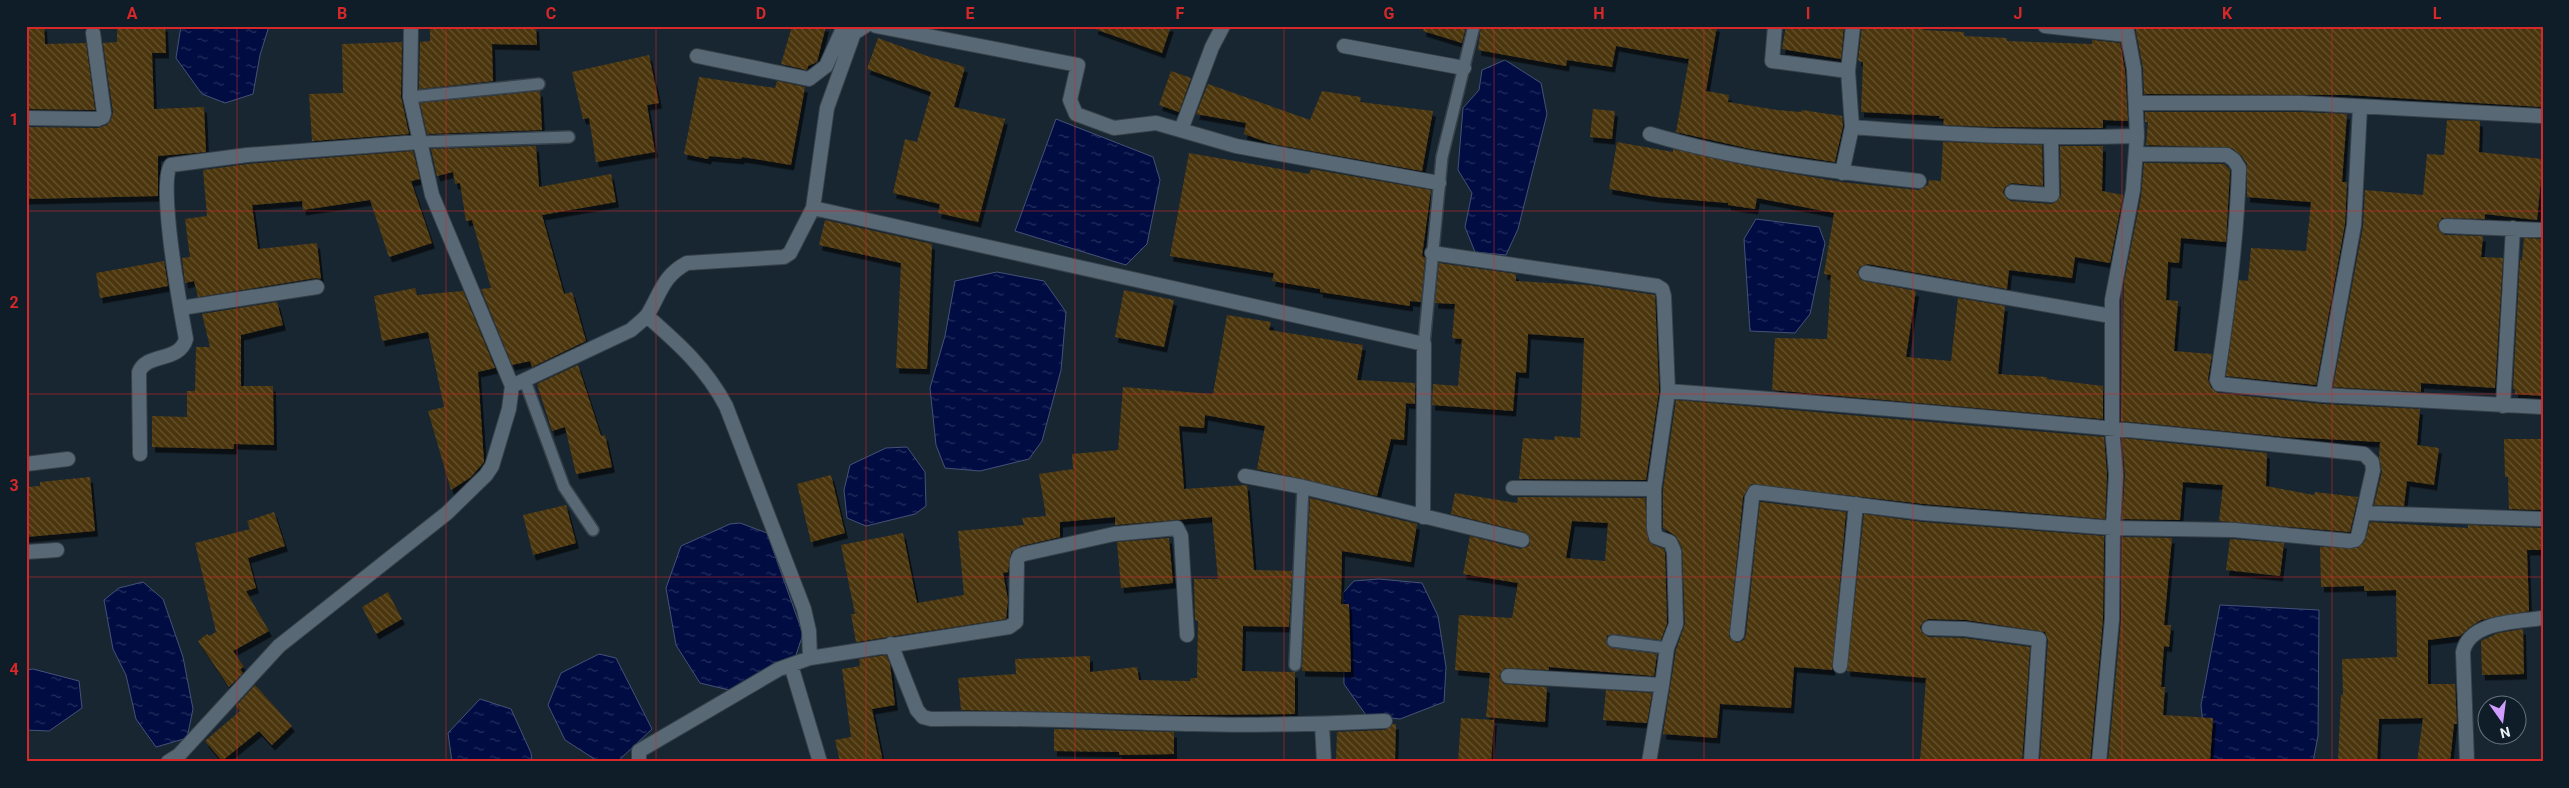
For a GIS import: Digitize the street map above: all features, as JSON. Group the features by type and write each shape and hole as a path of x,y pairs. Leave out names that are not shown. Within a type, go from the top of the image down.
{"street":[{"path":"178,759 279,646 447,513 492,466 509,409 512,386 432,195 410,97 411,26"},
{"path":"697,56 809,79 826,66 844,26"},
{"path":"512,386 631,330 647,316 664,282 674,270 687,263 784,257 790,253 813,208 827,108 854,33 864,26"},
{"path":"876,26 1078,65 1070,100 1076,114 1114,128 1156,124 1236,146 1439,183"},
{"path":"1181,130 1212,47 1223,26"},
{"path":"1775,26 1772,61 1848,71"},
{"path":"1842,173 1852,127 1848,71 1853,26"},
{"path":"2045,26 2126,31 2134,69 2137,103 2137,136 2133,190 2112,300 2111,316 2112,428 2116,475 2113,528 2112,619 2099,762"},
{"path":"26,118 98,119 102,117 104,113 93,33"},
{"path":"1344,46 1464,68"},
{"path":"2137,103 2301,103 2543,116"},
{"path":"2323,395 2354,225 2360,107"},
{"path":"1852,127 1950,135 2051,138 2137,136"},
{"path":"1650,134 1686,145 1842,173 1918,181"},
{"path":"2012,192 2052,195 2051,138"},
{"path":"140,454 138,372 141,366 146,363 176,354 184,348 186,339 166,194 168,168 171,165 247,155 419,142"},
{"path":"2136,154 2227,155 2234,160 2239,168 2237,228 2218,383 2253,389 2323,395 2543,407"},
{"path":"813,208 1424,344 1423,517"},
{"path":"2446,226 2543,230"},
{"path":"2503,406 2513,228"},
{"path":"1432,252 1662,289 1668,391 1654,489 1654,534 1656,537 1670,542 1674,551 1676,624 1667,648 1649,762"},
{"path":"1866,273 2111,316"},
{"path":"181,308 318,287"},
{"path":"647,316 692,355 716,388 726,406 804,609 810,658"},
{"path":"1668,391 2112,428 2364,454 2372,462 2373,470 2358,536 2355,540 2350,541 2234,530 2113,528 1923,514 1755,492 1751,507 1738,634"},
{"path":"26,464 68,459"},
{"path":"1245,476 1303,487 1522,540"},
{"path":"1513,488 1654,489"},
{"path":"1840,666 1856,504"},
{"path":"2364,513 2543,518"},
{"path":"639,762 639,751 791,664 810,658 890,644 1009,627 1016,622 1019,556 1114,534 1173,528 1180,532 1181,536 1187,635"},
{"path":"26,552 57,550"},
{"path":"2467,762 2463,652 2465,643 2476,631 2543,618"},
{"path":"1928,628 1965,629 2039,639 2031,762"},
{"path":"890,644 917,710 923,718 999,717 1194,724 1322,724 1384,721"},
{"path":"791,664 820,762"},
{"path":"1508,676 1662,685"},
{"path":"1322,724 1324,762"}],"lane":[{"path":"1424,344 1442,156 1474,26"},
{"path":"410,97 539,84"},
{"path":"419,142 569,136"},
{"path":"525,381 564,487 593,530"},
{"path":"1295,665 1303,487"},
{"path":"1613,641 1667,648"}],"water":[{"path":"181,26 269,26 260,55 253,94 225,103 202,94 176,58"},
{"path":"1505,60 1541,83 1547,114 1518,229 1506,255 1475,252 1465,227 1472,193 1458,170 1463,108 1479,90 1482,70"},
{"path":"1056,119 1153,157 1160,180 1147,244 1126,265 1015,231"},
{"path":"1756,219 1819,227 1825,243 1810,314 1795,333 1750,331 1744,239"},
{"path":"997,272 1044,281 1066,312 1061,370 1042,441 1029,459 980,471 945,468 936,445 930,388 945,336 955,281"},
{"path":"907,447 925,472 926,506 915,514 866,526 847,518 844,490 850,465 886,448"},
{"path":"740,523 767,533 803,634 796,655 733,691 700,683 676,645 666,588 681,546 730,524"},
{"path":"1379,579 1422,583 1438,616 1446,667 1444,702 1400,719 1366,715 1344,684 1343,593 1354,581"},
{"path":"143,582 163,599 183,657 193,709 187,738 156,747 136,719 126,675 113,649 104,600 119,588"},
{"path":"2220,605 2319,610 2318,736 2313,762 2207,762 2201,705"},
{"path":"599,654 616,658 652,729 617,762 599,762 565,740 548,705 561,673"},
{"path":"33,669 79,681 82,708 49,731 26,730 26,670"},
{"path":"480,699 511,709 531,753 532,762 452,762 448,733"}],"building":[{"path":"26,26 44,26 45,44 86,43 95,110 26,109"},
{"path":"117,26 165,26 166,53 152,53 154,109 204,107 206,152 158,156 158,196 26,199 26,127 98,128 107,125 111,120 113,112 103,43 117,42"},
{"path":"430,26 536,26 537,45 492,44 493,81 419,89 420,42 430,41"},
{"path":"792,26 826,26 817,62 808,66 807,70 781,64"},
{"path":"1095,26 1171,26 1162,53 1095,29"},
{"path":"1424,26 1466,26 1462,43 1423,31"},
{"path":"1481,26 1717,26 1706,91 1729,95 1728,102 1777,110 1801,112 1802,110 1842,116 1843,126 1835,162 1751,149 1676,132 1689,59 1616,46 1612,67 1567,60 1566,66 1478,50"},
{"path":"1786,26 1844,26 1841,59 1782,49"},
{"path":"1862,26 1924,26 1924,30 1964,32 1964,36 2007,38 2007,41 2092,44 2092,40 2120,43 2125,70 2128,121 2103,120 2103,128 1994,127 1943,125 1944,119 1939,118 1940,116 1861,112 1863,62 1858,61"},
{"path":"2135,26 2543,26 2543,107 2348,95 2144,94 2143,68"},
{"path":"878,38 927,56 965,67 954,107 1005,119 978,222 938,213 940,204 893,193 905,139 917,142 931,92 867,69"},
{"path":"402,42 401,97 409,134 312,141 309,94 343,93 342,44"},
{"path":"649,55 659,103 647,105 655,152 596,162 589,118 583,119 572,72"},
{"path":"1171,71 1191,78 1179,112 1159,105"},
{"path":"699,77 775,88 777,81 805,87 791,165 742,157 741,159 709,156 708,159 684,154"},
{"path":"1208,84 1310,120 1322,91 1361,97 1360,102 1433,111 1422,171 1273,144 1244,134 1246,123 1196,114"},
{"path":"540,91 542,130 427,134 420,103"},
{"path":"1593,109 1615,111 1612,139 1590,137"},
{"path":"2145,112 2301,112 2347,114 2342,182 2347,182 2345,224 2316,385 2226,376 2239,280 2248,281 2251,248 2306,251 2311,202 2247,197 2247,164 2241,155 2232,148 2146,145 2148,122 2145,122"},
{"path":"2447,120 2480,121 2479,152 2543,159 2537,220 2485,214 2485,219 2442,218 2437,225 2439,230 2445,235 2483,236 2481,257 2503,258 2495,388 2421,383 2421,392 2333,387 2363,227 2365,190 2423,195 2427,154 2444,155"},
{"path":"1617,142 1673,152 1673,149 1748,166 1841,182 1918,190 1928,185 1929,180 1941,181 1943,142 2042,145 2043,186 2012,183 2005,187 2003,192 2007,199 2011,201 2051,204 2056,202 2061,195 2060,146 2103,146 2102,191 2123,195 2110,263 2075,257 2072,278 2009,270 2007,289 1868,264 1860,267 1857,272 1860,279 1864,281 1916,291 1906,357 1951,361 1958,298 2005,306 1998,374 2047,377 2047,379 2103,386 2103,419 1772,390 1775,338 1827,339 1831,275 1824,274 1834,213 1757,198 1755,209 1728,205 1728,203 1656,197 1609,189"},
{"path":"536,146 539,187 611,174 616,202 542,215 564,294 572,292 586,341 532,367 530,361 512,365 481,289 491,288 472,220 466,221 460,183 455,184 453,172 437,176 431,149"},
{"path":"413,151 420,179 411,181 432,243 389,257 370,200 303,210 302,201 252,205 258,249 317,243 321,279 316,278 198,297 194,281 185,283 182,258 190,257 185,219 207,216 203,170 248,164"},
{"path":"1189,153 1309,174 1311,169 1431,190 1422,256 1425,258 1421,302 1410,301 1410,306 1320,292 1320,289 1272,281 1274,273 1170,256"},
{"path":"2144,163 2224,164 2230,170 2226,242 2181,238 2179,263 2168,262 2166,300 2178,301 2174,351 2212,354 2208,379 2211,388 2218,393 2322,404 2420,409 2417,445 2439,448 2434,485 2407,481 2404,506 2374,505 2382,472 2379,457 2380,442 2286,437 2121,421 2124,282 2141,197"},
{"path":"825,220 932,244 927,369 896,368 901,263 819,245"},
{"path":"2524,238 2543,239 2543,396 2515,394 2515,389 2513,389 2520,260 2522,260"},
{"path":"164,261 168,286 100,298 96,273"},
{"path":"1439,263 1516,274 1516,281 1588,285 1655,295 1659,391 1646,480 1519,479 1523,438 1554,440 1555,436 1580,438 1584,338 1528,334 1526,373 1516,372 1513,411 1432,405 1433,384 1458,386 1462,339 1452,338 1455,304 1435,303"},
{"path":"415,288 417,295 463,291 495,368 478,372 484,462 471,477 451,490 428,411 444,407 428,332 382,341 374,296"},
{"path":"1124,290 1174,300 1164,347 1115,337"},
{"path":"277,302 283,325 241,335 241,386 273,386 274,445 234,444 234,449 152,447 152,416 187,417 187,391 195,391 196,347 210,347 202,314"},
{"path":"1227,315 1271,322 1269,330 1363,345 1357,380 1415,383 1415,404 1406,403 1404,440 1391,439 1377,496 1257,469 1265,426 1205,415 1204,428 1179,426 1184,489 1247,485 1254,570 1292,571 1289,627 1243,626 1242,671 1295,672 1295,714 1189,715 961,710 958,678 1016,674 1015,659 1090,656 1090,672 1137,667 1139,680 1190,681 1191,678 1197,678 1198,621 1195,620 1194,579 1218,579 1212,517 1115,525 1115,517 1060,522 1060,537 1021,546 1011,552 1008,572 1003,573 1008,600 1006,619 856,642 851,614 855,614 841,545 903,533 917,603 964,595 958,531 1024,525 1022,518 1046,516 1039,474 1073,469 1072,454 1118,450 1123,387 1213,394"},
{"path":"578,365 601,436 605,435 612,467 576,474 565,427 552,431 537,384"},
{"path":"1676,400 2104,437 2107,475 2105,519 1924,504 1751,484 1743,497 1729,637 1737,643 1744,640 1746,635 1760,502 1846,512 1832,670 1794,667 1791,708 1720,704 1717,738 1663,734 1676,650 1685,624 1682,548 1676,536 1663,528 1663,490"},
{"path":"2122,438 2267,453 2266,486 2314,495 2315,492 2358,497 2350,532 2219,521 2223,485 2183,482 2180,520 2122,519 2125,475"},
{"path":"2504,439 2542,439 2543,510 2509,509 2508,477 2505,477"},
{"path":"831,475 845,533 811,542 797,484"},
{"path":"90,477 95,531 26,537 26,487 40,486 40,482"},
{"path":"1455,493 1517,503 1518,497 1645,498 1648,539 1653,545 1664,549 1665,553 1667,623 1661,640 1613,634 1607,636 1606,641 1612,648 1657,654 1654,676 1549,667 1549,670 1505,668 1499,676 1504,684 1547,687 1545,722 1486,717 1490,673 1455,670 1459,615 1512,618 1518,583 1463,574 1470,536 1520,549 1529,546 1530,538 1524,532 1451,514","holes":["1572,521 1608,523 1605,561 1566,558"]},
{"path":"1310,498 1417,524 1411,562 1342,551 1341,604 1349,604 1351,672 1302,671"},
{"path":"566,505 576,543 533,555 523,515"},
{"path":"274,512 285,546 248,558 256,588 246,591 269,631 233,651 244,667 240,669 243,673 229,687 198,641 207,634 209,636 216,632 195,543 250,529 247,521"},
{"path":"1864,514 1922,522 2104,536 2103,619 2090,762 2040,761 2048,640 2045,632 1966,620 1929,619 1924,621 1920,627 1922,633 1928,637 1964,638 2030,647 2022,762 1920,762 1926,678 1847,671"},
{"path":"2370,522 2468,528 2468,525 2543,528 2543,550 2527,550 2529,611 2481,620 2460,636 2428,640 2428,684 2455,684 2457,724 2454,724 2450,762 2417,762 2423,718 2379,719 2377,762 2338,762 2341,695 2343,695 2342,659 2397,657 2396,590 2364,591 2364,586 2321,587 2320,547 2357,548 2365,541"},
{"path":"2122,537 2172,538 2164,625 2171,625 2169,647 2164,646 2161,687 2165,687 2163,715 2213,718 2210,762 2108,762 2121,620"},
{"path":"1169,538 1173,583 1121,588 1117,542"},
{"path":"2230,539 2284,543 2280,576 2226,570"},
{"path":"388,592 402,619 376,634 362,607"},
{"path":"2523,629 2524,674 2482,675 2481,641 2498,633"},
{"path":"886,655 890,664 895,705 872,709 883,762 840,762 835,740 851,737 842,669 860,666 859,659"},
{"path":"255,685 292,726 272,745 259,731 222,761 205,741 240,711 236,706"},
{"path":"1606,690 1652,693 1647,723 1603,720"},
{"path":"1461,718 1494,720 1491,762 1458,762"},
{"path":"1396,724 1395,762 1336,760 1337,732 1385,730"},
{"path":"1054,729 1174,732 1174,754 1119,755 1119,752 1054,751"}]}
